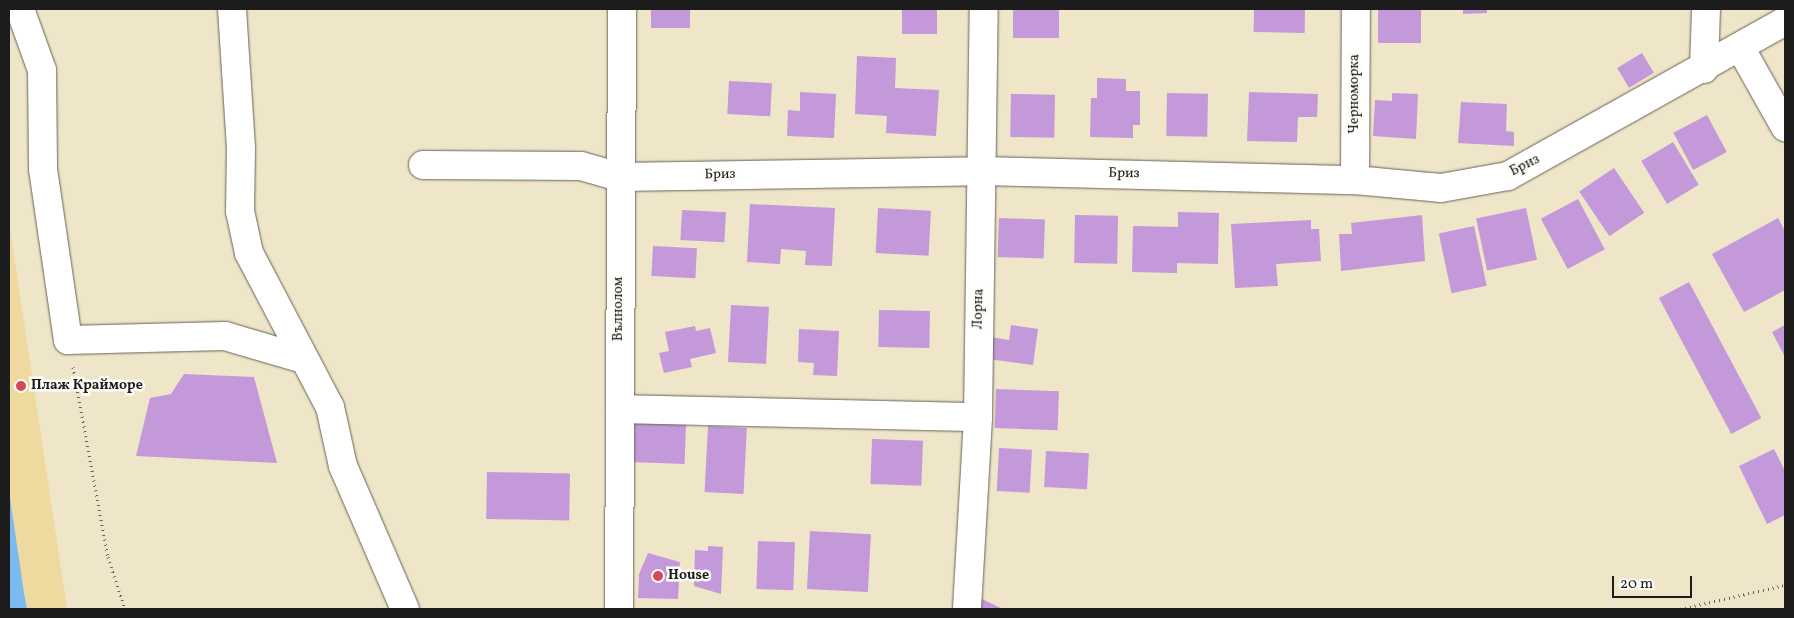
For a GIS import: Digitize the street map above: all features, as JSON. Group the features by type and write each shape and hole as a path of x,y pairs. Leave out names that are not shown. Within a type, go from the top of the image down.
{"street":[{"path":"20,9 42,70 43,169 68,340 226,336 304,360"},
{"path":"232,9 241,148 240,211 249,253 330,407 343,466 405,609"},
{"name":"Вълнолом","path":"619,609 619,177 622,9"},
{"name":"Лорна","path":"967,609 978,417 984,9"},
{"name":"Черноморка","path":"1355,180 1356,9"},
{"path":"1704,69 1706,9"},
{"name":"Бриз","path":"423,165 581,166 619,177 981,171 1355,180 1441,188 1508,176 1704,69 1785,21"},
{"path":"1740,47 1785,127"},
{"path":"620,409 978,417"}],"path":[{"path":"68,340 108,556 126,609"},
{"path":"1680,609 1785,585"}],"sand":[{"name":"Плaж Крайморе","path":"9,222 67,609 20,609 9,550"}],"water":[{"path":"9,491 24,593 27,609 9,609"}],"building":[{"path":"651,9 690,9 690,28 651,28"},
{"path":"902,9 937,9 937,34 902,34"},
{"path":"1013,9 1059,9 1059,38 1013,38"},
{"path":"1254,9 1305,10 1305,33 1254,32"},
{"path":"1378,9 1421,9 1421,43 1378,43"},
{"path":"1463,9 1487,9 1487,13 1463,14"},
{"path":"1642,53 1654,73 1629,88 1617,68"},
{"path":"857,56 896,58 895,88 939,90 936,136 886,133 887,116 855,114"},
{"path":"1097,78 1126,79 1126,91 1140,91 1140,125 1133,125 1133,138 1090,137 1091,98 1097,98"},
{"path":"729,81 772,83 770,116 727,114"},
{"path":"800,92 836,94 834,138 787,136 788,110 800,111"},
{"path":"1249,92 1318,94 1317,117 1298,117 1297,142 1247,141"},
{"path":"1167,93 1208,94 1207,137 1166,136"},
{"path":"1392,93 1418,94 1416,139 1373,136 1375,100 1392,101"},
{"path":"1011,94 1055,95 1054,138 1010,137"},
{"path":"1461,102 1507,104 1506,131 1514,132 1514,146 1458,143"},
{"path":"1707,115 1727,152 1693,170 1673,133"},
{"path":"1673,142 1699,185 1667,204 1641,161"},
{"path":"1614,168 1644,213 1609,236 1579,191"},
{"path":"1578,199 1605,249 1568,269 1541,219"},
{"path":"750,204 835,208 832,266 805,265 806,251 781,249 780,264 747,262"},
{"path":"878,208 931,211 929,256 876,253"},
{"path":"1526,208 1537,260 1487,270 1476,219"},
{"path":"682,210 726,212 724,242 680,240"},
{"path":"1178,212 1219,213 1218,264 1177,263 1177,273 1132,272 1133,226 1178,227"},
{"path":"1075,215 1118,216 1117,264 1074,263"},
{"path":"1422,215 1425,261 1341,271 1339,234 1352,234 1351,223"},
{"path":"999,218 1045,220 1044,259 998,257"},
{"path":"1778,218 1785,231 1785,290 1744,312 1712,254"},
{"path":"1311,220 1311,229 1319,229 1321,261 1276,264 1278,286 1235,288 1231,224"},
{"path":"1474,226 1487,286 1451,293 1439,233"},
{"path":"653,246 697,248 695,278 651,276"},
{"path":"1689,282 1761,418 1731,434 1659,298"},
{"path":"731,305 769,307 766,364 728,362"},
{"path":"879,310 930,311 929,348 878,347"},
{"path":"1011,325 1038,329 1033,365 988,359 991,337 1009,340"},
{"path":"1785,325 1785,357 1772,332"},
{"path":"695,326 696,331 710,328 716,353 690,359 692,367 664,373 659,353 669,351 665,332"},
{"path":"799,329 839,331 837,376 813,375 814,363 798,362"},
{"path":"184,374 254,377 277,463 136,456 150,398 171,394"},
{"path":"996,389 1059,391 1058,430 995,428"},
{"path":"631,422 686,424 685,464 630,462"},
{"path":"708,426 747,428 743,494 705,492"},
{"path":"872,439 923,441 921,486 870,484"},
{"path":"999,448 1032,450 1030,493 997,491"},
{"path":"1774,449 1785,471 1785,515 1767,524 1739,466"},
{"path":"1046,451 1089,453 1087,489 1044,487"},
{"path":"487,472 570,473 569,520 486,519"},
{"path":"810,531 871,534 868,592 807,589"},
{"path":"758,541 795,542 793,590 756,589"},
{"path":"708,546 723,547 721,594 694,586 695,550 708,551"},
{"name":"House","path":"648,553 680,562 678,599 638,598 639,574"},
{"path":"980,598 1003,609 975,609"}],"place":[{"name":"Плaж Крайморе","path":"21,386"},
{"name":"House","path":"658,576"}]}
